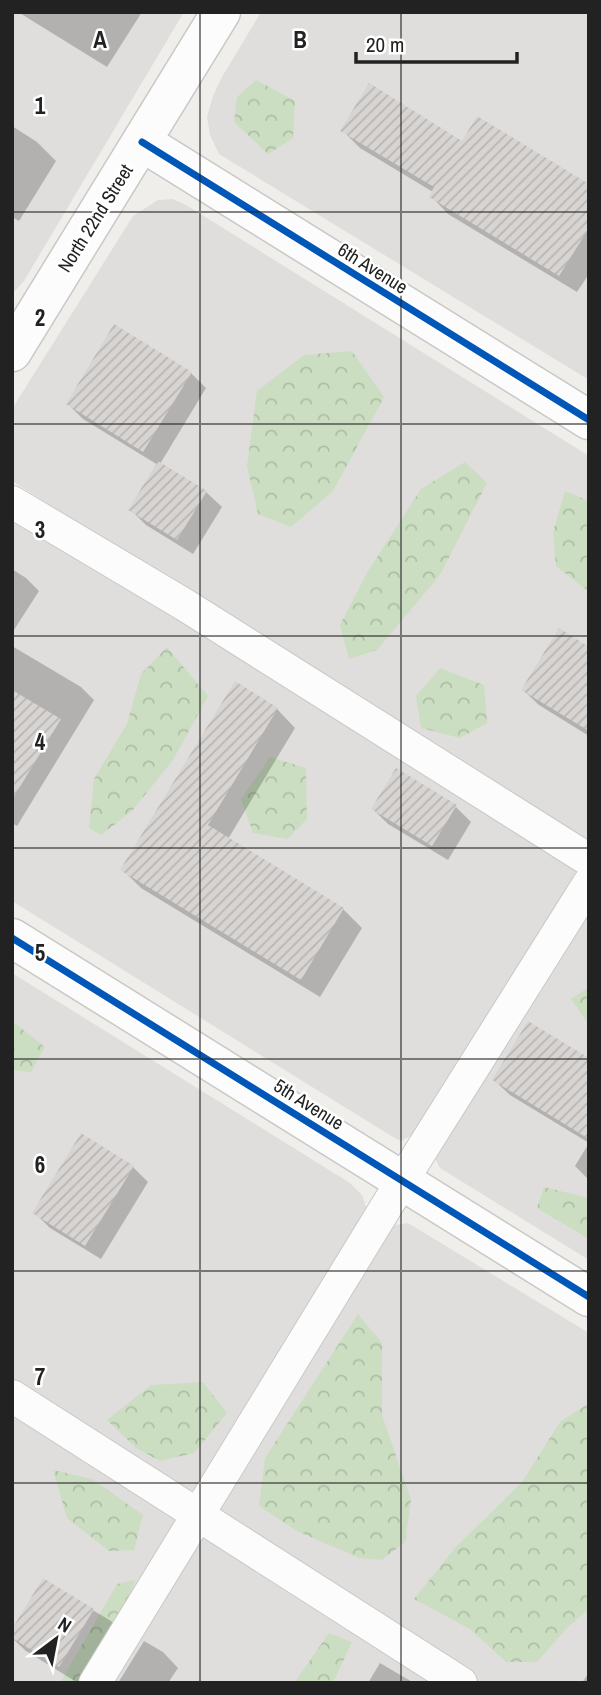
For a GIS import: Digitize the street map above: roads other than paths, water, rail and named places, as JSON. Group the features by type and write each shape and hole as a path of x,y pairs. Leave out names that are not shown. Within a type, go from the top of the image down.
{"street":[{"name":"North 22nd Street","path":"12,352 221,12"},
{"name":"6th Avenue","path":"142,142 589,420"},
{"name":"5th Avenue","path":"12,938 589,1297"}],"lane":[{"path":"12,502 185,605 589,860"},
{"path":"95,1683 402,1181 589,883"},
{"path":"12,1396 461,1683"}]}
